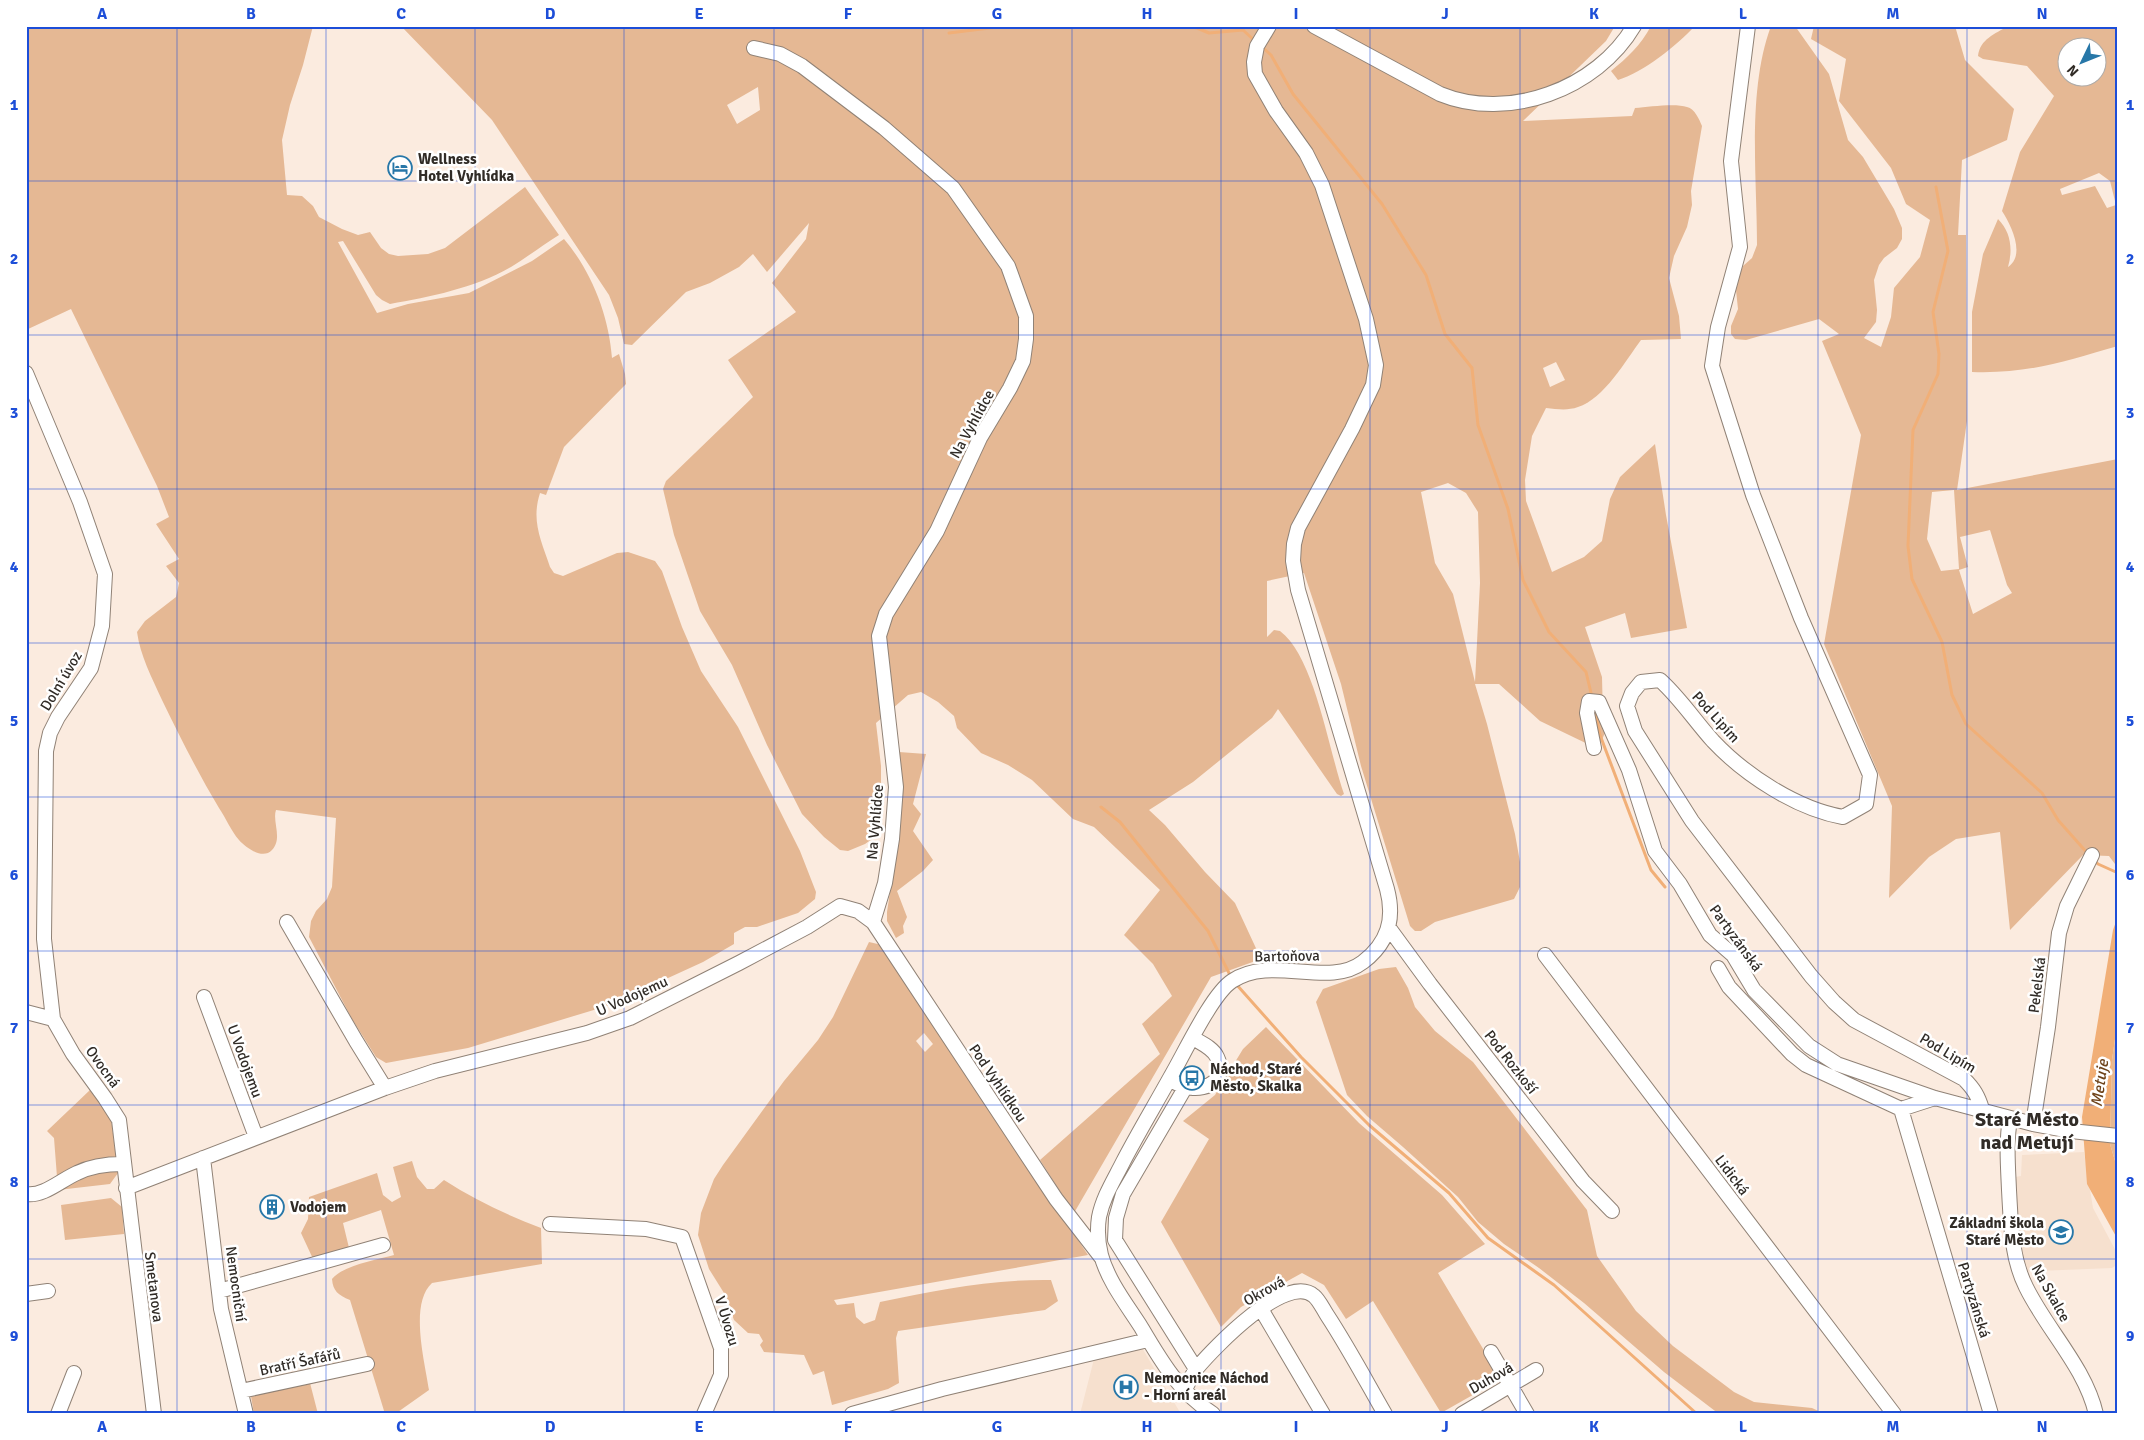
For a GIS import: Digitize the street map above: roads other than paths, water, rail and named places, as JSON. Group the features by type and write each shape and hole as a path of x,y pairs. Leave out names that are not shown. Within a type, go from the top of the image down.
{"street":[{"name":"Bartoňova","path":"1212,1414 1184,1391 1169,1372 1114,1283 1102,1257 1098,1225 1104,1201 1109,1188 1169,1079 1218,996 1228,984 1240,976 1256,970 1330,972 1352,969 1362,964 1377,951 1389,928 1391,911 1387,889 1298,590 1293,556 1298,528 1352,429 1373,385 1376,365 1363,311 1332,210 1322,185 1306,153 1276,111 1255,74 1254,62 1257,46 1269,26"},
{"path":"1314,26 1440,94 1460,102 1494,105 1526,101 1563,88 1611,55 1622,44 1634,26"},
{"name":"Pod Lipím","path":"1748,26 1731,161 1740,247 1718,327 1712,366 1753,495 1801,618 1870,775 1866,804 1844,817 1824,814 1798,802 1748,773 1714,742 1672,691 1660,680 1641,682 1632,692 1627,706 1635,731 1692,821 1811,976 1834,1002 1854,1020 1964,1079 1978,1096 1982,1109"},
{"name":"Na Vyhlídce","path":"754,48 780,54 802,66 884,128 953,188 1008,266 1026,316 1026,339 1023,361 1010,388 980,438 937,531 886,614 879,636 896,787 892,839 885,883 873,922"},
{"name":"Dolní úvoz","path":"26,373 80,502 105,574 102,626 94,660 91,668 58,717 50,733 46,751 44,939 53,1019"},
{"name":"Partyzánská","path":"1594,748 1587,713 1589,702 1599,702 1629,770 1655,851 1680,884 1710,935 1732,955 1754,990 1809,1046 1837,1064 1935,1098"},
{"name":"Pekelská","path":"2033,1124 2048,1026 2059,933 2067,906 2092,856"},
{"name":"U Vodojemu","path":"126,1188 385,1088 435,1071 587,1033 630,1018 739,963 840,906 858,911 873,922"},
{"path":"287,922 356,1042 385,1088"},
{"name":"Pod Vyhlídkou","path":"873,922 1052,1192 1080,1231 1102,1257"},
{"name":"Pod Rozkoší","path":"1389,928 1430,984 1583,1181 1612,1212"},
{"name":"Lidická","path":"1545,955 1894,1414"},
{"path":"1718,968 1730,987 1806,1065 1900,1109 1935,1098 2033,1124 2115,1136"},
{"name":"U Vodojemu","path":"204,997 256,1137"},
{"path":"26,1012 53,1019"},
{"name":"Ovocná","path":"53,1019 72,1054 119,1120 123,1164"},
{"path":"1193,1038 1207,1046 1217,1056 1220,1070 1215,1081 1207,1088 1194,1089 1182,1093 1122,1194 1116,1218 1115,1240 1196,1369"},
{"path":"1169,1079 1182,1093"},
{"name":"Partyzánská","path":"1900,1109 1991,1414"},
{"name":"Na Skalce","path":"2010,1118 2006,1140 2014,1254 2026,1288 2089,1391 2092,1413"},
{"name":"Nemocniční","path":"203,1158 221,1309 246,1414"},
{"path":"26,1194 50,1188 78,1172 109,1164 123,1164"},
{"name":"Smetanova","path":"123,1164 154,1414"},
{"name":"V Úvozu","path":"550,1224 646,1229 682,1237 721,1348 721,1375 704,1414"},
{"path":"219,1291 383,1245"},
{"path":"26,1294 48,1291"},
{"name":"Okrová","path":"1184,1391 1196,1369 1232,1331 1261,1309 1289,1292 1300,1291 1313,1296 1334,1325 1385,1414"},
{"path":"1261,1309 1323,1414"},
{"path":"852,1414 942,1389 1148,1340"},
{"path":"1491,1352 1527,1414"},
{"name":"Bratří Šafářů","path":"241,1391 367,1364"},
{"name":"Duhová","path":"1462,1414 1536,1370"},
{"path":"58,1414 74,1373"}],"water":[{"name":"Metuje","path":"2118,916 2118,1018 2112,1060 2110,1144 2118,1171 2118,1240 2087,1184 2082,1117 2113,930"}],"waterway":[{"path":"949,33 1006,26"},
{"path":"1192,26 1209,33 1243,30"},
{"path":"1244,26 1243,30 1256,42"},
{"path":"1261,46 1271,55 1293,94 1382,204 1426,275 1445,334 1472,368 1478,425 1508,509 1523,580 1549,632 1586,672 1592,697"},
{"path":"1936,187 1948,251 1933,312 1939,354 1938,374 1913,430 1908,546 1912,579 1942,642 1952,695 1966,724 2042,793 2058,820 2089,855"},
{"path":"1594,708 1600,735 1651,870 1665,887"},
{"path":"1101,807 1120,822 1208,931 1231,977"},
{"path":"2095,861 2118,873"},
{"path":"1236,984 1301,1057 1369,1125 1449,1193 1488,1238 1554,1285 1697,1414"}],"place":[{"name":"Wellness Hotel Vyhlídka","path":"400,168"},
{"name":"Náchod, Staré Město, Skalka","path":"1192,1078"},
{"name":"Vodojem","path":"272,1207"},
{"name":"Základní škola Staré Město","path":"2061,1232"},
{"name":"Nemocnice Náchod - Horní areál","path":"1126,1387"}],"district":[{"name":"Staré Město nad Metují","path":"2027,1130"}]}
